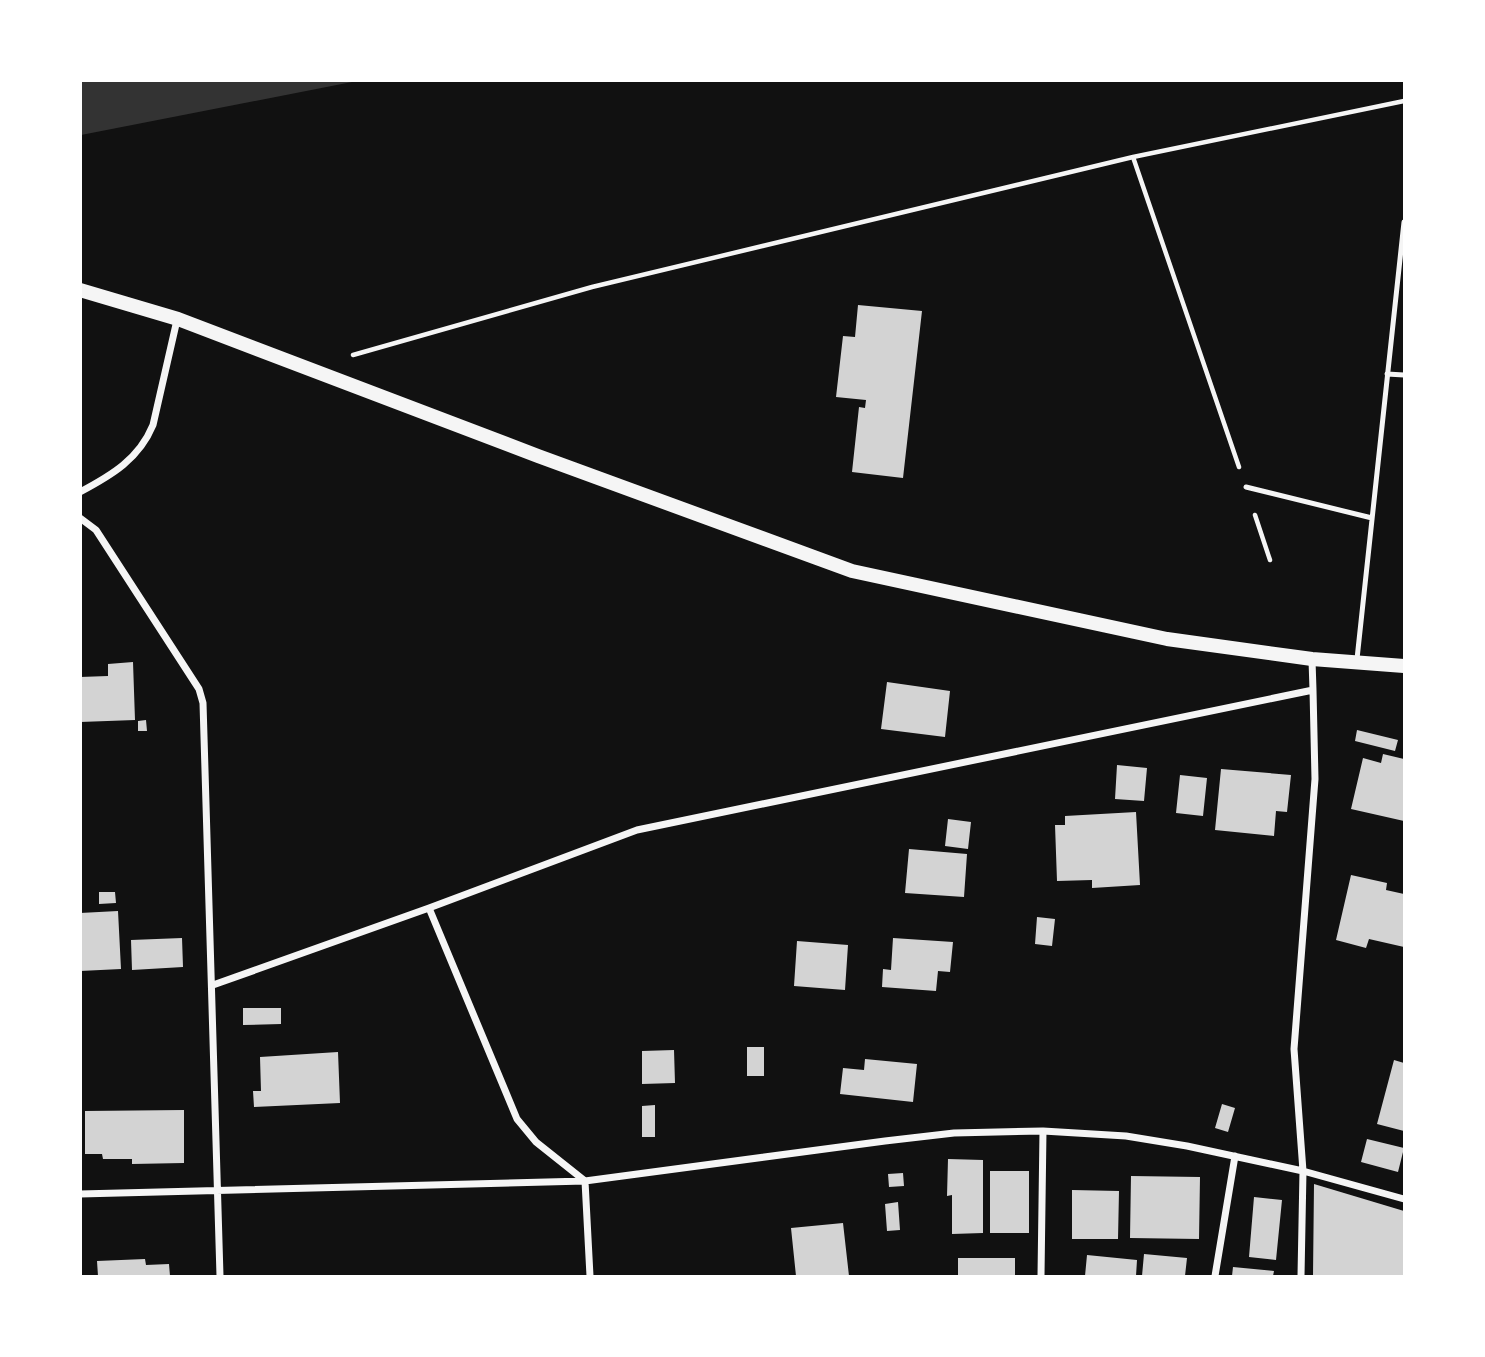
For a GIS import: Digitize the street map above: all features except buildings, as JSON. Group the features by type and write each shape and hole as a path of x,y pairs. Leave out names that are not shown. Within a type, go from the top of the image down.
{"main road":[{"path":"80,290 177,319 551,461 852,571 1167,639 1312,659 1405,666"}],"street":[{"path":"80,492 116,472 139,452 147,441 177,319"},
{"path":"80,518 96,530 199,689 203,703 220,1276"},
{"path":"1301,1276 1303,1171 1294,1049 1315,779 1312,659"},
{"path":"213,985 637,830 1313,690"},
{"path":"429,908 517,1119 536,1142 585,1181 590,1276"},
{"path":"80,1194 585,1181 885,1140 954,1133 1043,1131 1126,1136 1235,1156 1303,1171 1405,1199"},
{"path":"1041,1276 1043,1131"},
{"path":"1215,1276 1235,1156"}],"lane":[{"path":"1356,663 1405,222"},
{"path":"1387,374 1405,375"},
{"path":"1245,487 1372,518"}],"path":[{"path":"309,368 592,287 1133,157 1405,101"},
{"path":"1133,157 1270,560"}],"shaded area":[{"path":"81,80 357,80 357,81 81,135"}]}
